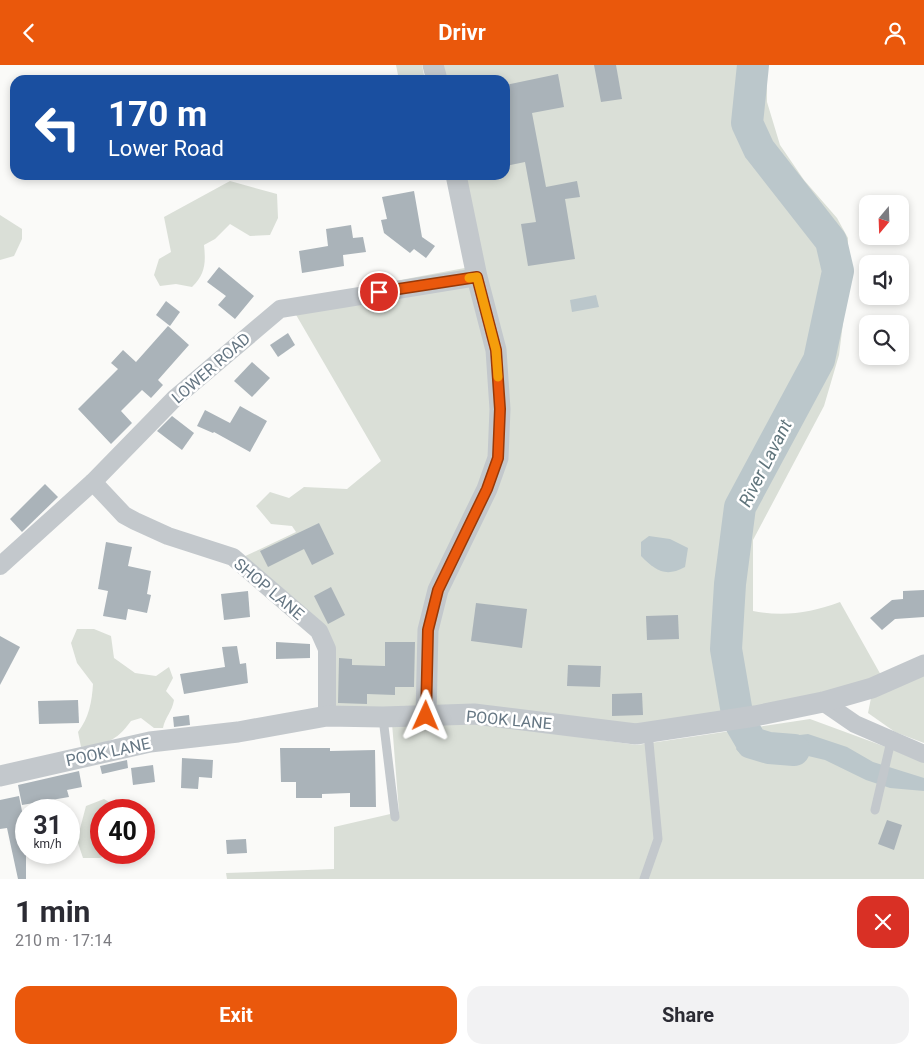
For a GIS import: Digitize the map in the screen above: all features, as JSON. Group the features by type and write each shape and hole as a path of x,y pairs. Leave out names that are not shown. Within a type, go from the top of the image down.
{"street":[{"path":"426,716 428,630 438,590 487,489 498,458 500,409 496,350 477,277 457,180"},
{"name":"LOWER ROAD","path":"0,566 92,482 176,398 280,309 477,277"},
{"name":"SHOP LANE","path":"92,482 124,515 135,521 168,536 234,557 319,631 327,649 327,716"},
{"name":"POOK LANE","path":"0,776 150,742 238,732 327,716 383,717 474,714 636,734 755,716 823,702 872,688 924,665"},
{"path":"823,702 855,725 924,754"}],"lane":[{"path":"383,717 395,817"},
{"path":"644,879 658,839 648,732"},
{"path":"875,810 891,741"}],"shaded area":[{"path":"396,65 422,65 424,75 398,75"},
{"path":"442,65 767,65 767,102 780,145 804,180 837,218 848,238 848,283 839,355 824,406 753,540 753,611 775,614 797,613 840,602 882,677 824,697 636,729 330,712 329,649 239,559 296,532 292,526 271,524 256,506 270,492 289,498 304,487 347,489 381,461 288,301 470,267 462,180 510,180 510,75 443,75"},
{"path":"230,181 277,194 278,218 270,235 250,236 230,224 215,239 204,245 204,268 200,278 192,287 176,284 160,286 154,275 159,259 171,252 164,217"},
{"path":"0,215 22,229 22,239 14,256 0,260"},
{"path":"596,295 599,307 572,312 570,300"},
{"path":"649,536 670,539 688,548 685,567 672,572 666,572 656,569 651,565 641,556 641,542"},
{"path":"77,629 94,629 111,636 114,658 135,673 156,676 169,667 173,678 166,691 174,700 163,728 154,728 141,718 131,721 120,734 109,741 81,747 78,732 85,721 89,709 93,684 77,663 71,643"},
{"path":"924,672 924,743 895,732 868,713 871,698"},
{"path":"810,719 924,761 924,879 227,879 226,873 334,869 334,827 399,812 392,723 473,722 637,745"},
{"path":"808,734 847,747 873,762 924,778 924,791 890,788 866,780 825,760 804,755 749,758 742,756 736,749 740,742"},
{"path":"90,804 90,858 83,858 80,849 80,829 86,806"}],"building":[{"path":"594,65 616,65 622,99 601,102"},
{"path":"558,74 564,107 532,113 546,187 577,181 580,197 565,199 575,259 528,266 521,224 536,222 525,162 510,165 510,84"},
{"path":"414,191 422,237 435,246 426,258 414,249 410,253 384,233 381,220 387,219 382,197"},
{"path":"351,225 353,238 363,237 366,252 343,255 344,266 302,273 299,251 328,246 326,229"},
{"path":"219,267 254,296 235,319 218,305 226,296 207,282"},
{"path":"166,301 180,312 170,326 156,315"},
{"path":"168,326 189,345 158,380 163,385 151,398 142,390 121,411 132,423 111,444 78,409 118,369 111,363 123,350 136,362"},
{"path":"288,333 295,345 278,357 270,345"},
{"path":"252,362 270,378 252,397 234,381"},
{"path":"240,406 267,421 250,452 214,432 197,426 205,410 230,423"},
{"path":"172,416 194,433 182,450 157,431"},
{"path":"45,484 58,497 22,532 10,519"},
{"path":"319,523 334,554 312,565 304,549 268,567 260,551"},
{"path":"106,542 132,547 128,566 151,571 147,594 151,595 147,613 128,609 126,620 103,616 108,591 98,589"},
{"path":"331,587 345,615 328,624 314,596"},
{"path":"924,590 924,617 895,619 882,630 870,618 892,600 903,599 903,591"},
{"path":"248,591 250,617 224,620 221,594"},
{"path":"476,603 527,609 522,648 471,641"},
{"path":"678,615 679,639 647,640 646,616"},
{"path":"0,636 20,647 0,685"},
{"path":"276,642 310,644 310,658 276,659"},
{"path":"385,642 415,642 414,687 395,687 395,695 367,694 367,704 338,703 339,658 352,659 352,665 385,666"},
{"path":"237,646 240,664 246,663 248,683 184,694 180,674 225,667 222,647"},
{"path":"568,665 601,666 600,687 567,686"},
{"path":"642,693 643,715 612,716 612,694"},
{"path":"78,700 79,723 39,724 38,701"},
{"path":"189,715 190,725 174,727 173,717"},
{"path":"280,748 330,748 330,751 375,750 376,807 350,807 350,793 322,794 322,798 296,798 296,782 281,782"},
{"path":"182,758 213,760 212,778 199,777 198,789 181,788"},
{"path":"127,760 128,768 102,774 100,766"},
{"path":"153,765 155,782 133,785 131,768"},
{"path":"79,771 82,787 67,790 69,797 57,799 21,799 18,785"},
{"path":"19,796 20,799 15,799 15,864 26,864 26,879 18,879 7,828 0,829 0,800"},
{"path":"887,820 902,825 894,850 878,844"},
{"path":"246,839 247,853 227,854 226,840"}],"waterway":[{"name":"River Lavant","path":"753,65 747,123 759,149 831,241 838,271 819,360 740,507 730,584 726,649 738,719 752,743 769,748 794,750"}],"slow traffic":[{"path":"469,278 477,277 496,350 498,377"}],"route":[{"path":"379,292 477,277 496,350 500,409 498,458 487,489 438,590 428,630 426,716"}]}
